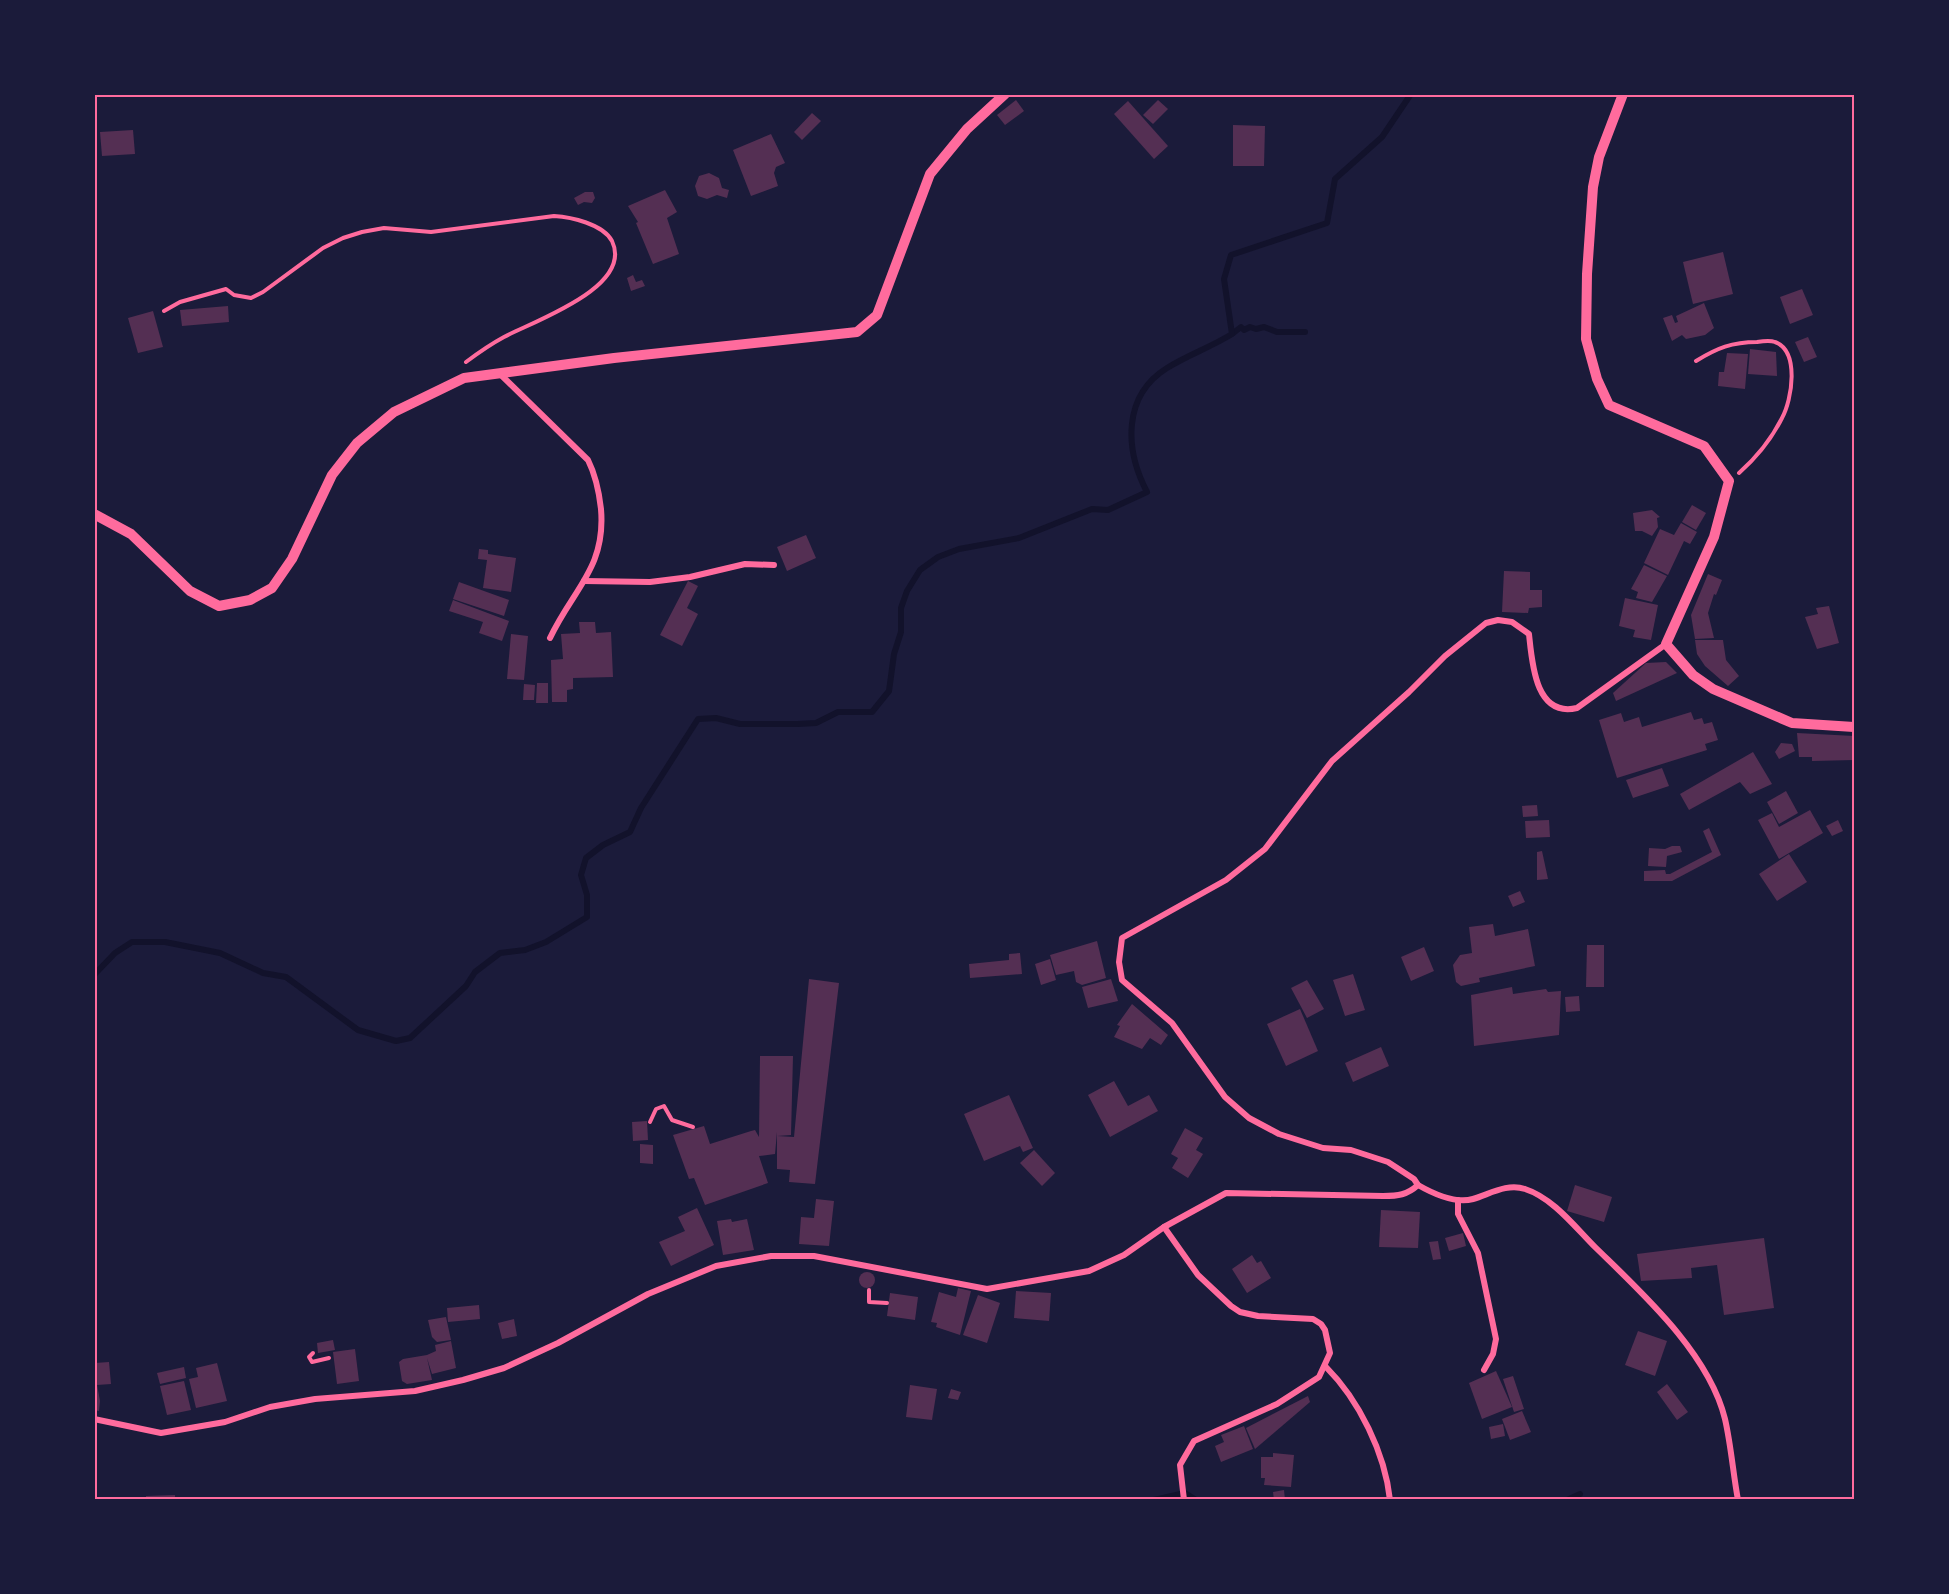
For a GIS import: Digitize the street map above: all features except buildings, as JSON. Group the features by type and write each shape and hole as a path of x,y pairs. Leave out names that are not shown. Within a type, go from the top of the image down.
{"street":[{"path":"94,514 131,534 190,591 219,606 250,600 272,588 286,569 332,474 357,443 394,412 464,378 614,358 857,333 877,315 930,174 967,129 1005,94"},
{"path":"1623,94 1599,157 1593,187 1587,274 1586,339 1597,379 1609,405 1704,446 1729,481 1714,537 1666,644 1577,708 1564,709 1550,702 1539,689 1533,672 1529,634 1512,622 1498,620 1486,623 1445,656 1409,693 1332,761 1265,849 1226,880 1122,938 1119,962 1122,980 1172,1023 1226,1097 1249,1118 1290,1138 1323,1148 1351,1150 1388,1162 1432,1193 1458,1200 1472,1200 1511,1187 1535,1193 1556,1208 1648,1299 1683,1339 1724,1417 1738,1500"},
{"path":"500,374 588,460 597,478 602,519 601,544 584,581 564,609 550,638"},
{"path":"584,581 650,582 690,577 745,564 774,564"},
{"path":"1666,644 1693,675 1713,689 1792,723 1854,727"},
{"path":"94,1419 161,1433 225,1422 270,1407 315,1399 415,1391 463,1380 504,1368 558,1343 648,1294 716,1266 771,1256 814,1256 987,1289 1089,1271 1124,1255 1164,1227 1226,1193 1401,1196 1418,1185"},
{"path":"1458,1200 1458,1214 1481,1264 1496,1339 1493,1354 1484,1370"},
{"path":"1164,1227 1198,1275 1240,1312 1313,1319 1321,1324 1330,1353 1326,1367 1319,1377 1277,1404 1224,1425 1194,1441 1180,1465 1184,1500"},
{"path":"1326,1367 1360,1413 1373,1441 1390,1500"}],"path":[{"path":"164,311 180,302 226,289 234,295 251,298 263,292 300,263 342,238 384,228 431,232 561,216 607,234 612,242 614,262 612,271 589,293 482,351 465,363 464,378"},
{"path":"1696,361 1736,341 1774,341 1785,348 1791,366 1790,389 1784,416 1771,438 1729,481"},
{"path":"650,1122 656,1109 664,1106 672,1120 693,1126"},
{"path":"869,1290 869,1302 887,1303"},
{"path":"313,1353 309,1357 312,1362 329,1358"}],"waterway":[{"path":"94,975 115,953 132,942 165,942 220,953 263,973 286,977 358,1030 396,1041 410,1038 466,986 475,972 500,953 525,950 546,942 587,917 587,895 581,875 586,858 603,845 630,832 641,808 698,719 716,718 740,724 798,724 816,723 838,712 872,712 889,691 894,654 901,632 901,608 907,591 920,570 938,557 959,549 1019,538 1092,509 1108,510 1147,492 1140,476 1132,442 1135,408 1142,393 1152,380 1167,368 1232,334 1224,279 1231,255 1327,223 1335,179 1382,137 1411,94"},
{"path":"1232,334 1241,327 1244,330 1250,327 1256,329 1264,327 1277,332 1305,332"},
{"path":"1154,1500 1185,1493 1196,1500"},
{"path":"1567,1500 1580,1494"}]}
